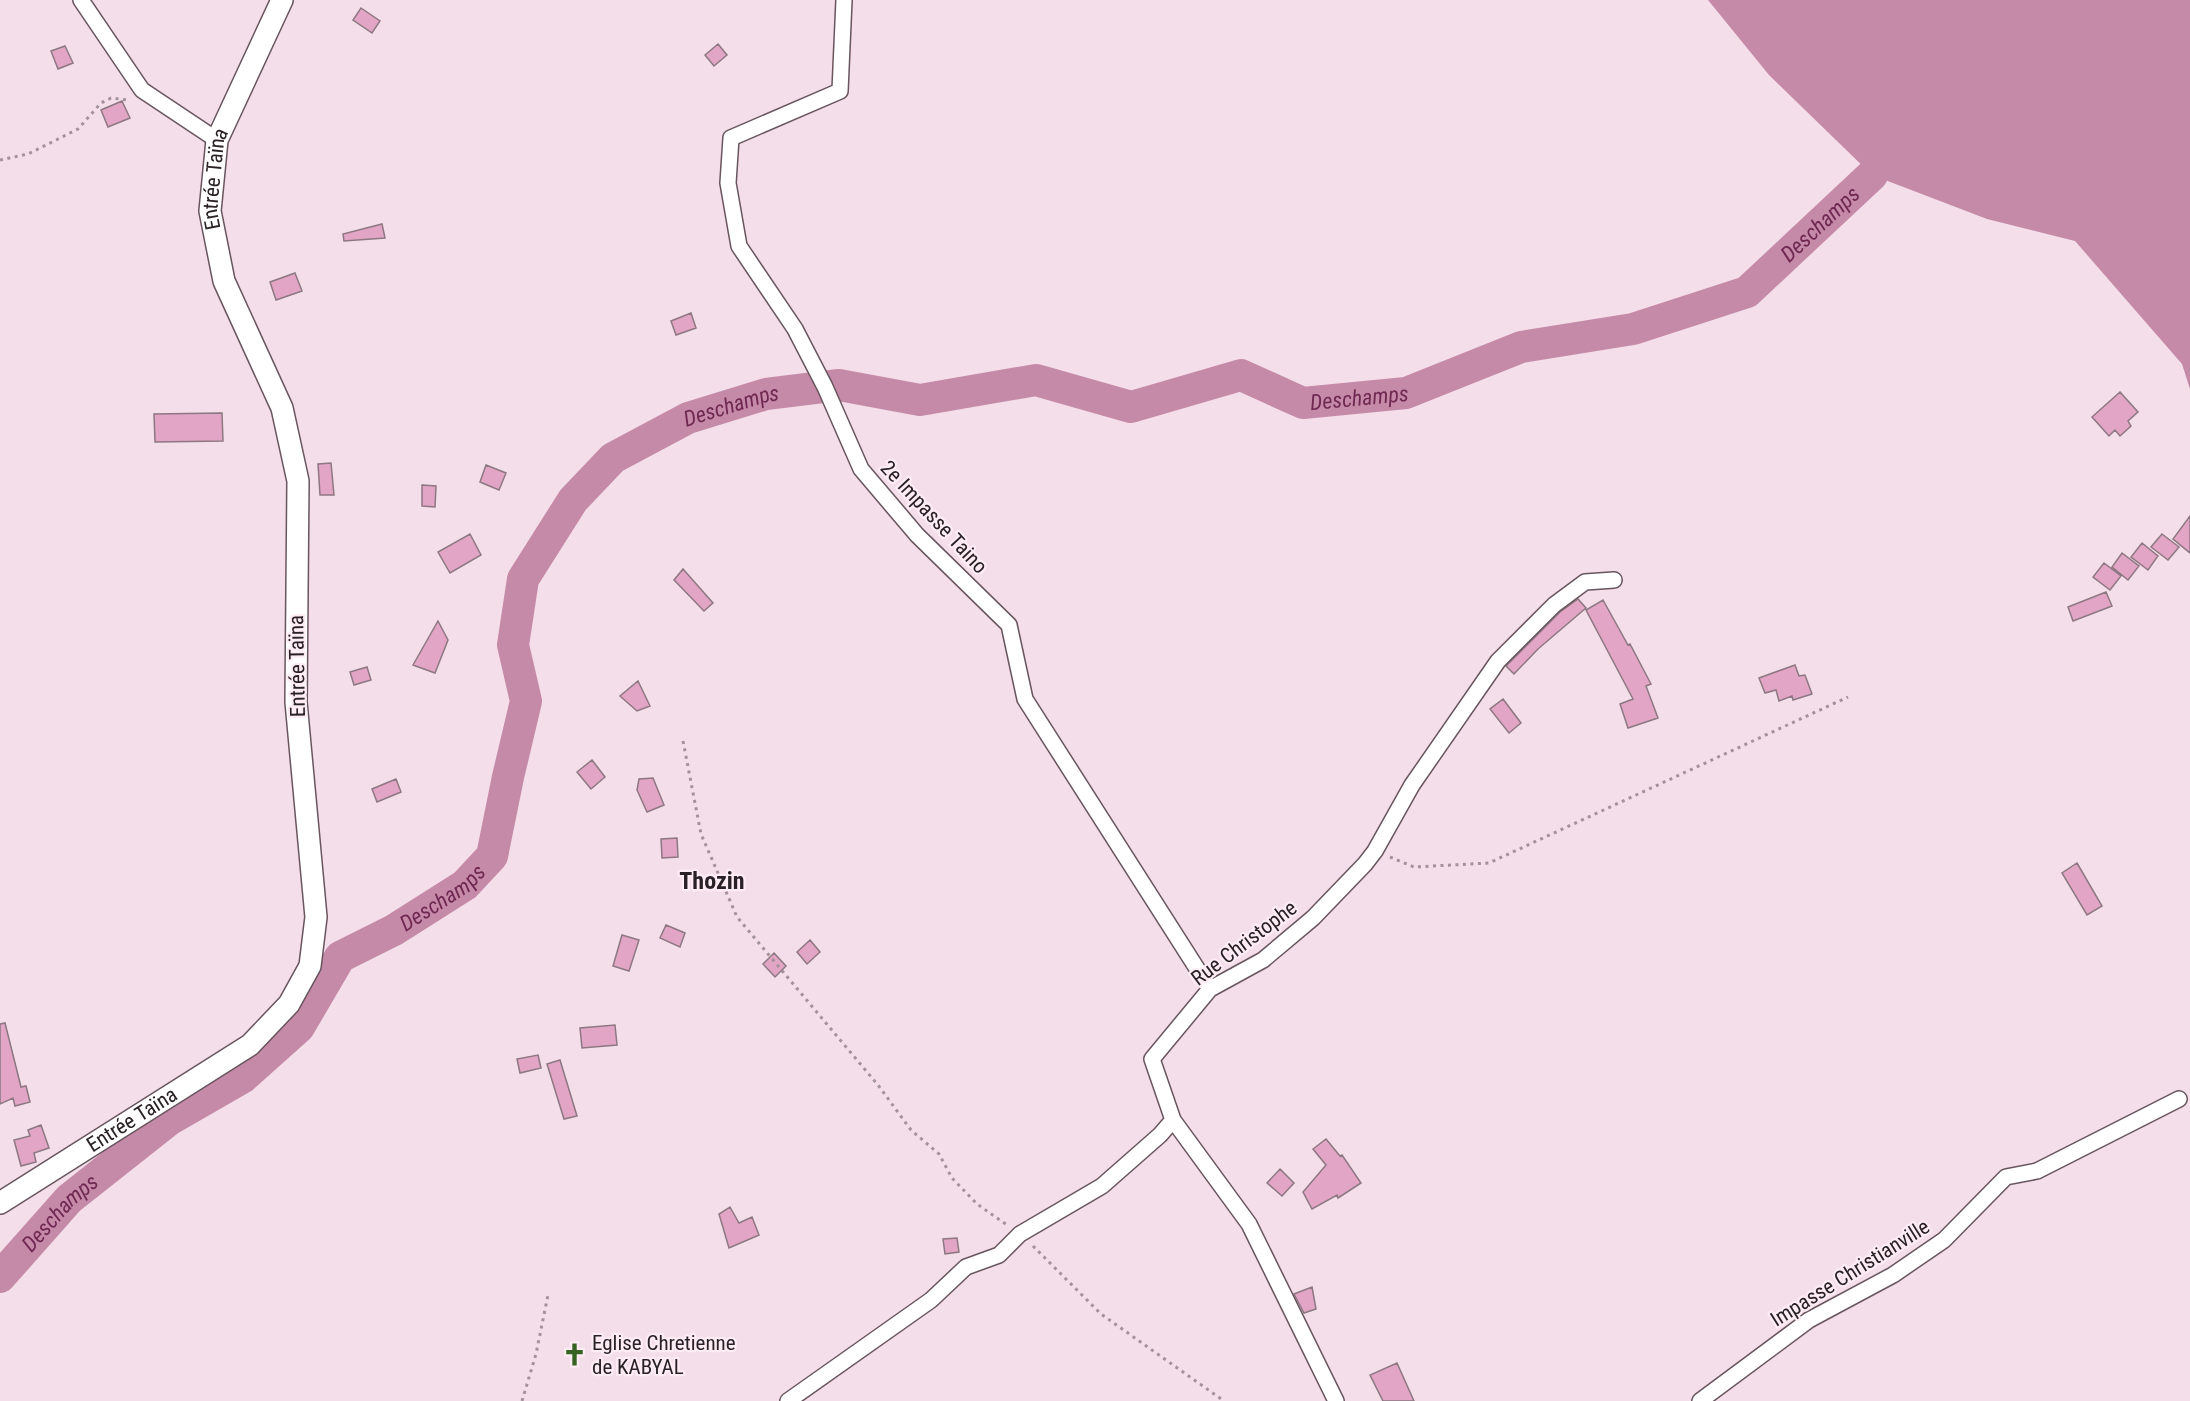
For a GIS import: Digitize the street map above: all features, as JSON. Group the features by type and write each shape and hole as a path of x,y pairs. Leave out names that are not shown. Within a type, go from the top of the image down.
{"street":[{"path":"81,0 142,90 217,140"},
{"name":"Entrée Taïna","path":"0,1203 250,1045 289,1004 310,966 316,917 296,702 298,481 282,408 224,281 210,211 217,140 282,0"},
{"name":"2e Impasse Taino","path":"844,0 840,91 731,138 728,183 739,246 795,329 825,387 861,469 917,535 1009,625 1024,699 1210,989"},
{"name":"Rue Christophe","path":"1336,1401 1249,1224 1173,1120 1152,1059 1210,989 1263,960 1313,918 1375,851 1412,785 1498,661 1554,605 1585,582 1614,580"},
{"name":"Impasse Christianville","path":"1700,1401 1809,1320 1893,1275 1944,1240 2006,1177 2037,1171 2179,1099"},
{"path":"788,1401 930,1300 966,1267 999,1255 1020,1234 1102,1186 1160,1135 1173,1120"}],"path":[{"path":"0,160 28,154 78,129 101,103 111,98 124,98 134,103 154,98"},
{"path":"1375,851 1414,867 1489,862 1848,697"},
{"path":"683,741 701,834 737,917 878,1085 911,1130 939,1154 952,1178 976,1204 1020,1234 1101,1314 1224,1401"},
{"path":"522,1401 536,1354 548,1294"}],"shaded area":[{"path":"1708,0 2190,0 2190,389 2182,364 2075,241 1987,219 1872,175 1769,75"}],"building":[{"path":"361,8 380,21 372,33 353,20"},
{"path":"718,44 727,55 714,66 705,55"},
{"path":"65,46 73,63 58,69 51,51"},
{"path":"122,101 130,118 108,127 101,110"},
{"path":"382,224 385,238 344,241 343,234"},
{"path":"295,273 302,291 276,300 270,282"},
{"path":"691,313 696,328 676,335 671,321"},
{"path":"2120,392 2138,412 2128,421 2131,426 2120,436 2115,430 2109,436 2092,417"},
{"path":"222,413 223,441 155,442 154,414"},
{"path":"331,463 334,495 320,495 318,464"},
{"path":"486,465 506,473 499,490 480,482"},
{"path":"422,485 436,486 435,507 422,506"},
{"path":"2190,516 2190,553 2173,539"},
{"path":"470,534 481,555 450,573 438,552"},
{"path":"2162,534 2179,547 2168,560 2151,547"},
{"path":"2142,543 2158,556 2148,570 2131,557"},
{"path":"2122,553 2139,566 2128,580 2112,567"},
{"path":"2104,563 2121,576 2110,590 2093,577"},
{"path":"683,569 713,603 704,611 674,580"},
{"path":"2106,592 2112,606 2073,621 2068,607"},
{"path":"1578,599 1586,608 1538,649 1514,674 1506,666 1560,612"},
{"path":"1603,600 1651,684 1646,686 1658,718 1628,728 1620,704 1633,699 1586,610"},
{"path":"438,621 448,640 435,673 413,665"},
{"path":"1795,665 1799,676 1805,675 1812,694 1793,700 1792,696 1779,701 1776,690 1765,693 1759,678"},
{"path":"367,667 371,680 354,685 350,672"},
{"path":"638,681 650,706 637,711 620,696"},
{"path":"1503,699 1521,723 1509,733 1490,709"},
{"path":"592,760 605,777 591,789 577,772"},
{"path":"653,778 664,805 647,812 637,790 639,779"},
{"path":"396,779 401,792 377,802 372,789"},
{"path":"677,838 678,857 662,858 661,839"},
{"path":"2077,863 2102,906 2087,915 2062,873"},
{"path":"666,925 685,933 680,947 660,938"},
{"path":"622,935 639,940 629,971 613,966"},
{"path":"810,940 820,952 807,964 797,952"},
{"path":"774,953 786,966 775,977 763,964"},
{"path":"5,1023 21,1087 26,1086 30,1102 15,1106 13,1098 0,1104 0,1024"},
{"path":"615,1025 617,1045 582,1048 580,1028"},
{"path":"538,1055 541,1068 520,1073 517,1059"},
{"path":"560,1060 577,1116 564,1119 547,1064"},
{"path":"41,1125 49,1148 34,1153 36,1162 21,1166 14,1140 30,1136 28,1130"},
{"path":"1326,1139 1340,1156 1342,1155 1361,1183 1338,1198 1337,1195 1312,1209 1303,1192 1326,1165 1313,1149"},
{"path":"1280,1169 1294,1183 1282,1196 1267,1183"},
{"path":"730,1207 739,1223 752,1217 759,1235 729,1248 719,1214"},
{"path":"957,1238 959,1252 945,1254 943,1239"},
{"path":"1312,1287 1316,1309 1304,1313 1294,1294"},
{"path":"1397,1363 1414,1401 1383,1401 1370,1375"}],"waterway":[{"name":"Deschamps","path":"0,1277 69,1199 169,1120 242,1078 299,1027 340,957 394,930 465,885 492,856 526,701 513,645 523,579 573,500 613,458 688,418 766,394 839,385 920,400 1036,380 1131,407 1241,375 1303,403 1406,393 1521,347 1633,329 1747,292 1872,175"}],"place":[{"name":"Eglise Chretienne de KABYAL","path":"574,1355"}],"district":[{"name":"Thozin","path":"712,881"}]}
